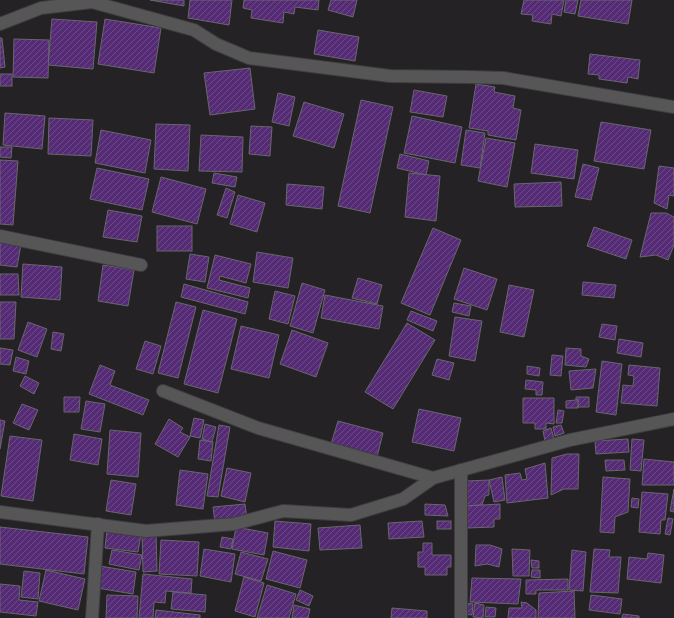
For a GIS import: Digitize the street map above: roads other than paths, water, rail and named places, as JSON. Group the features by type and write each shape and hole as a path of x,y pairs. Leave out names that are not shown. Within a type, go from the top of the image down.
{"street":[{"path":"0,24 41,8 92,2 194,30 216,44 249,58 390,76 503,78 674,107"},
{"path":"0,236 141,265"},
{"path":"163,391 258,428 433,478"},
{"path":"0,512 146,531 234,524 283,511 351,515 403,499 433,478 570,440 674,419"},
{"path":"461,470 461,618"},
{"path":"92,618 98,524"}]}
